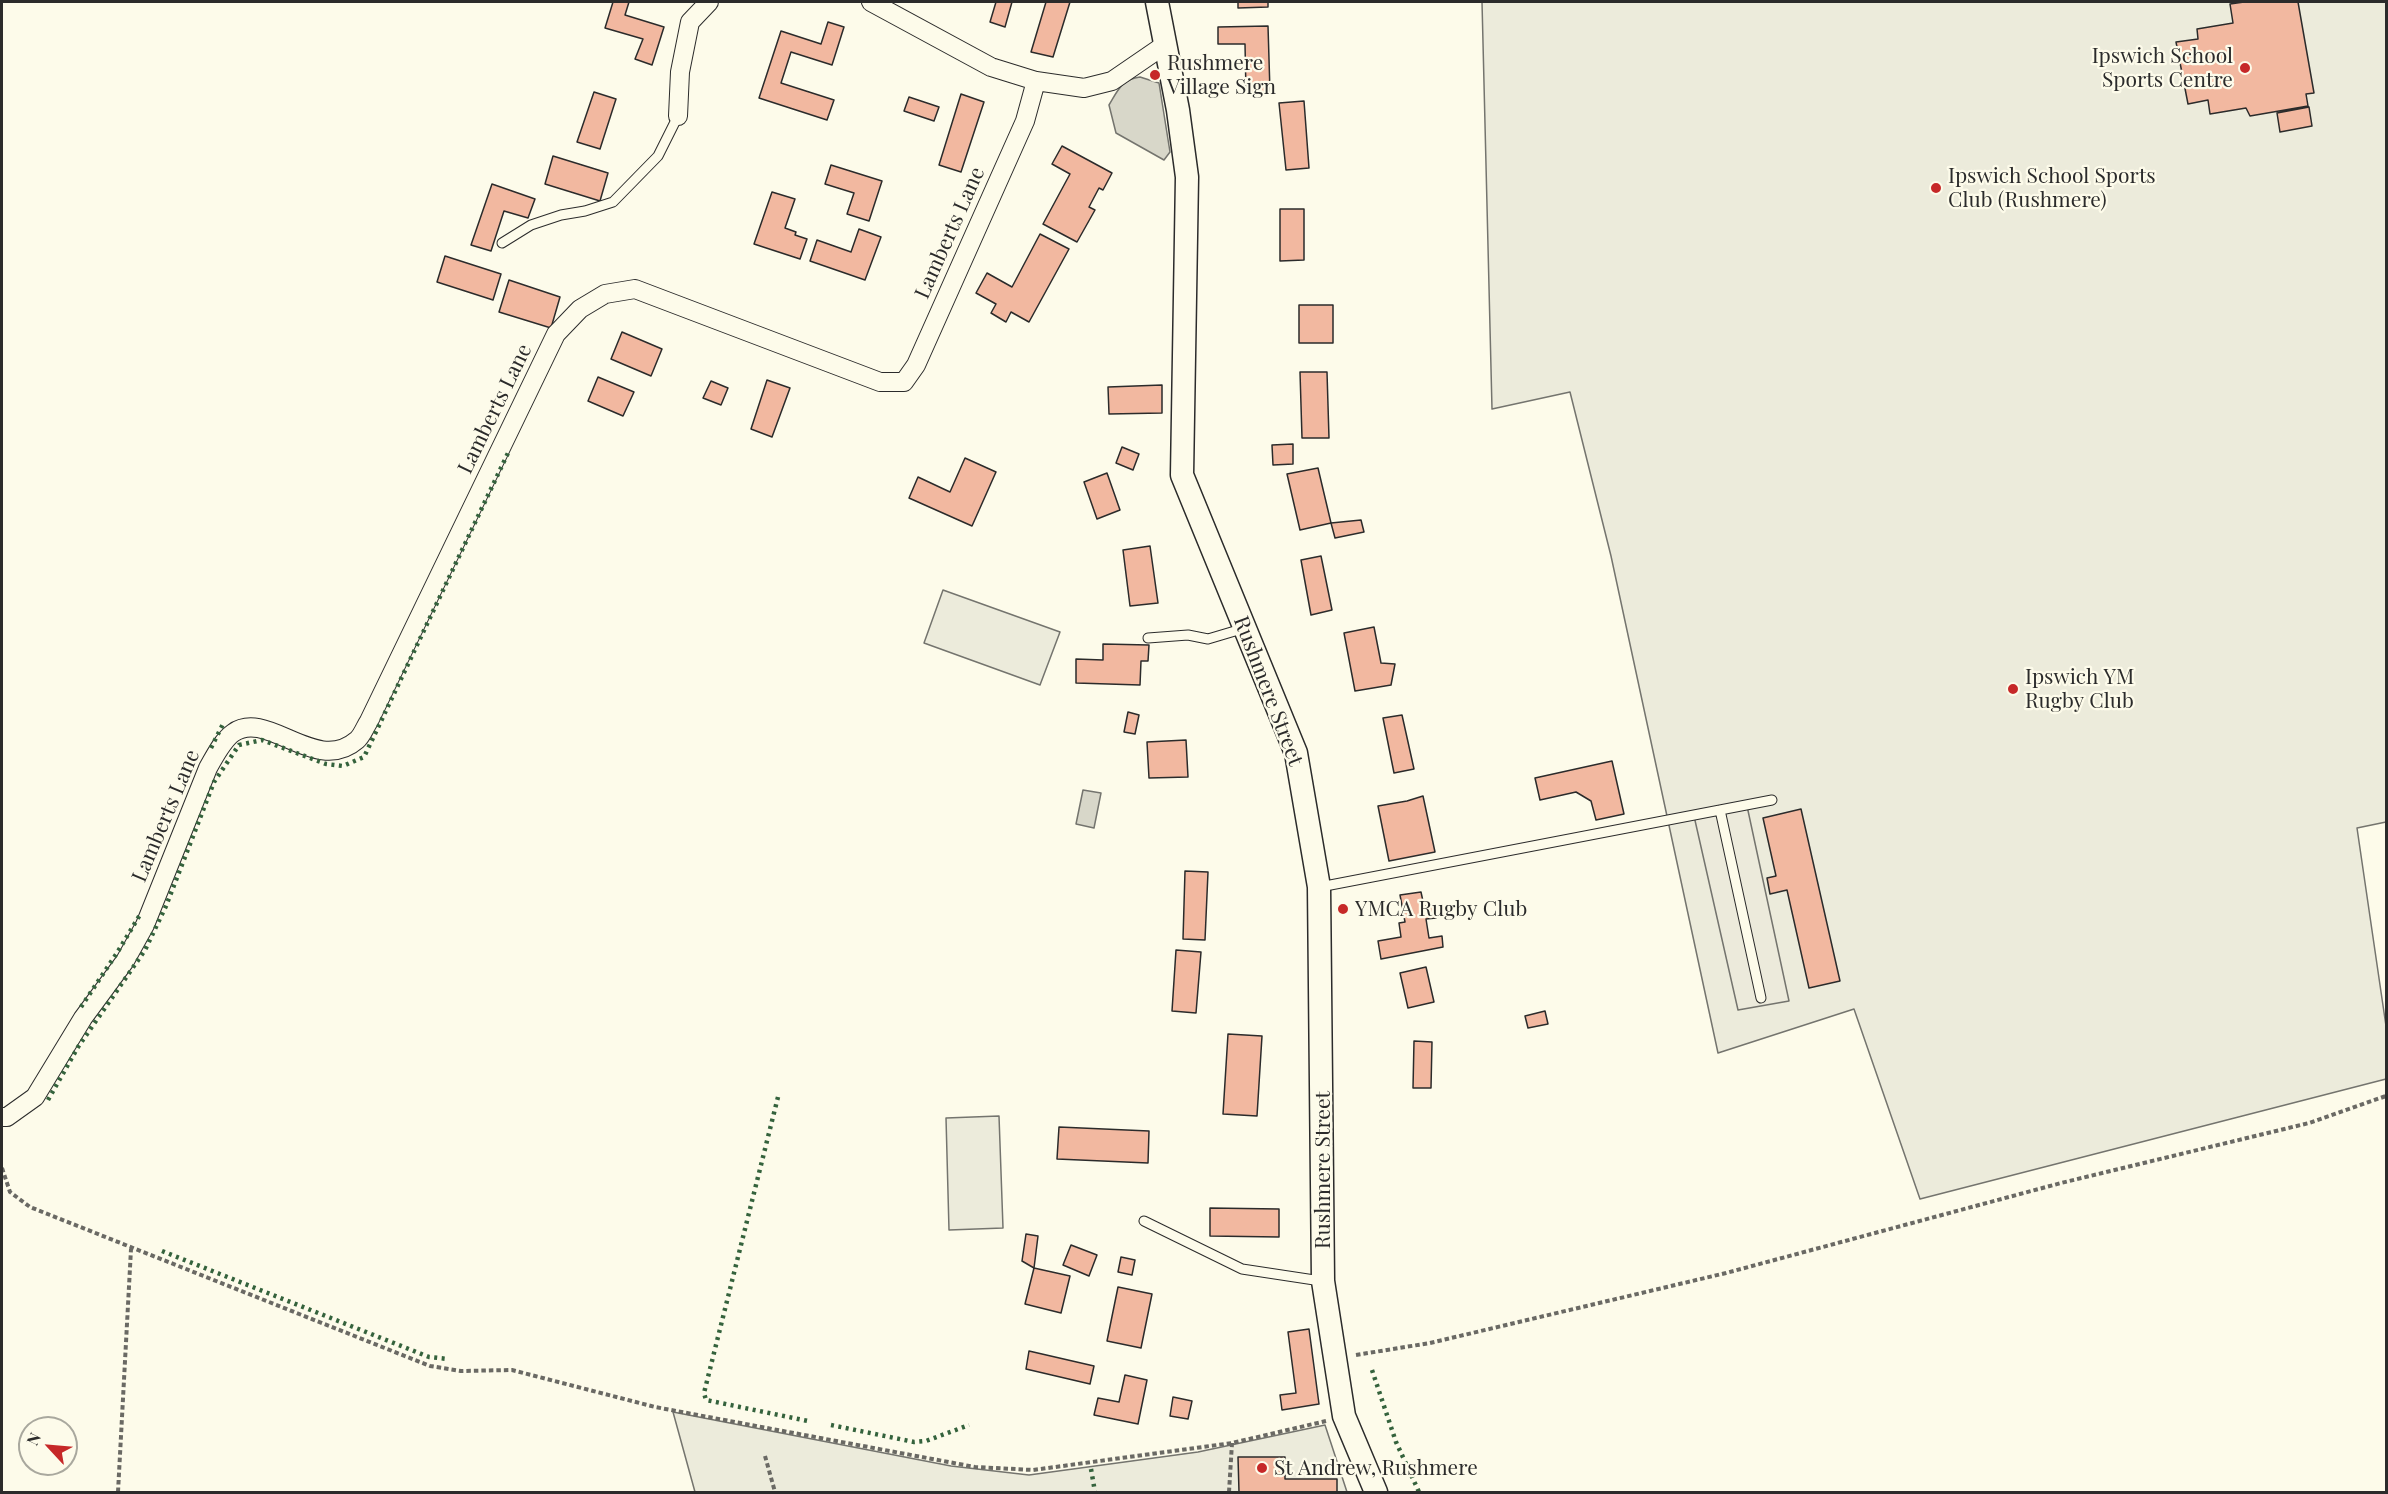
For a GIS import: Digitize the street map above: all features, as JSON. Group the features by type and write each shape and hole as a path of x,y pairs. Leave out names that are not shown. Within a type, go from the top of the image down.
{"street":[{"path":"678,116 680,72 690,22 710,2"},
{"path":"871,2 991,67 1036,81 1084,88 1112,81 1166,44"},
{"name":"Rushmere Street","path":"1157,2 1187,177 1182,475 1296,753 1319,887 1323,1281 1344,1416 1376,1492"},
{"name":"Lamberts Lane","path":"2,1117 7,1118 35,1097 83,1018 125,961 146,925 208,768 219,748 233,732 248,728 262,729 307,747 326,751 343,749 358,739 556,334 580,309 606,294 635,289 880,382 904,382 916,365 1025,121 1036,81"}],"lane":[{"path":"502,243 531,225 613,202 658,156 678,116"},
{"path":"1148,638 1188,635 1208,639 1245,628"},
{"path":"1319,887 1772,800"},
{"path":"1720,810 1761,998"},
{"path":"1144,1221 1242,1269 1323,1281"}],"path":[{"path":"1335,1359 1430,1343 1726,1273 2061,1183 2309,1123 2386,1096"},
{"path":"2,1168 10,1192 30,1207 430,1366 461,1371 512,1370 655,1407 975,1467 1034,1470 1232,1443 1344,1416"},
{"path":"118,1492 131,1249"},
{"path":"1229,1492 1232,1443"},
{"path":"765,1456 775,1492"}],"shaded area":[{"path":"1482,2 2386,2 2386,822 2357,828 2386,1026 2386,1079 1920,1199 1854,1009 1718,1053 1611,556 1570,392 1492,409"},
{"path":"1140,77 1159,83 1170,152 1164,160 1116,133 1109,105 1125,83"},
{"path":"943,590 1060,632 1040,685 924,643"},
{"path":"1083,790 1101,793 1094,828 1076,824"},
{"path":"1747,806 1789,1001 1738,1010 1694,816"},
{"path":"999,1116 1003,1228 949,1230 946,1118"},
{"path":"673,1412 951,1466 1029,1475 1198,1452 1325,1425 1347,1492 695,1492"}],"building":[{"path":"613,2 629,2 625,15 664,27 652,65 635,59 643,39 605,28"},
{"path":"996,2 1012,2 1005,27 990,22"},
{"path":"1046,2 1070,2 1053,57 1031,52"},
{"path":"1238,2 1268,2 1268,7 1238,8"},
{"name":"Ipswich School Sports Centre","path":"2298,2 2314,93 2306,94 2308,106 2250,116 2246,108 2210,114 2208,100 2188,104 2176,42 2198,39 2197,29 2233,23 2230,4"},
{"path":"828,22 844,27 832,65 791,52 781,83 834,100 827,120 759,98 781,31 821,44"},
{"path":"1268,26 1270,92 1246,93 1245,44 1218,44 1218,27"},
{"path":"594,92 616,99 600,149 577,142"},
{"path":"961,94 984,102 961,172 939,165"},
{"path":"909,97 939,107 934,121 904,111"},
{"path":"1304,101 1309,168 1286,170 1279,103"},
{"path":"2309,107 2312,126 2280,132 2277,113"},
{"path":"1062,146 1112,173 1103,190 1099,188 1089,207 1095,210 1077,242 1043,224 1070,174 1052,164"},
{"path":"553,156 608,173 600,201 545,184"},
{"path":"831,165 882,181 869,221 847,214 854,193 825,184"},
{"path":"492,184 535,199 528,218 504,211 491,251 471,245"},
{"path":"772,192 795,199 785,228 807,239 800,259 754,244"},
{"path":"1280,209 1304,209 1304,260 1280,261"},
{"path":"859,229 881,237 865,280 810,261 817,240 851,252"},
{"path":"1040,234 1069,249 1029,322 1011,312 1006,322 991,313 996,304 976,293 987,273 1012,287"},
{"path":"445,256 501,274 493,300 437,282"},
{"path":"509,280 560,297 551,328 499,312"},
{"path":"1299,305 1333,305 1333,343 1299,343"},
{"path":"622,332 662,349 651,376 611,359"},
{"path":"1300,372 1327,372 1329,438 1302,438"},
{"path":"598,377 634,392 623,416 588,401"},
{"path":"767,380 790,388 772,437 751,429"},
{"path":"711,381 728,388 721,405 703,398"},
{"path":"1162,385 1162,413 1109,414 1108,387"},
{"path":"1293,444 1293,464 1273,465 1272,445"},
{"path":"1122,447 1139,454 1133,470 1116,463"},
{"path":"965,458 996,472 972,526 909,498 918,477 950,492"},
{"path":"1318,468 1331,523 1300,530 1287,474"},
{"path":"1107,473 1120,510 1097,519 1084,482"},
{"path":"1361,520 1364,532 1335,538 1331,523"},
{"path":"1150,546 1158,603 1130,606 1123,550"},
{"path":"1321,556 1332,610 1311,615 1301,560"},
{"path":"1374,627 1381,663 1395,664 1391,685 1355,691 1344,633"},
{"path":"1103,644 1149,645 1148,661 1141,661 1140,685 1076,683 1076,659 1103,660"},
{"path":"1128,712 1139,715 1135,734 1124,732"},
{"path":"1402,715 1414,769 1394,773 1383,718"},
{"path":"1186,740 1188,777 1149,778 1147,742"},
{"path":"1612,761 1624,814 1596,820 1591,801 1576,792 1540,800 1535,778"},
{"path":"1423,796 1435,852 1389,861 1378,806"},
{"path":"1801,809 1840,981 1809,988 1787,890 1770,894 1767,878 1776,876 1763,818"},
{"path":"1185,871 1208,872 1205,940 1183,939"},
{"path":"1421,892 1424,906 1434,905 1436,918 1426,919 1429,938 1442,936 1443,947 1381,959 1378,941 1401,937 1399,923 1405,922 1400,895"},
{"path":"1176,950 1201,952 1196,1013 1172,1011"},
{"path":"1426,967 1434,1002 1408,1008 1400,973"},
{"path":"1545,1011 1548,1024 1528,1028 1525,1016"},
{"path":"1228,1034 1262,1036 1257,1116 1223,1114"},
{"path":"1414,1041 1432,1042 1431,1088 1413,1088"},
{"path":"1059,1127 1149,1131 1148,1163 1057,1159"},
{"path":"1210,1208 1279,1209 1279,1237 1210,1236"},
{"path":"1026,1234 1038,1236 1034,1268 1022,1261"},
{"path":"1071,1245 1097,1255 1089,1276 1063,1265"},
{"path":"1121,1257 1135,1260 1132,1275 1118,1272"},
{"path":"1034,1268 1070,1276 1061,1313 1025,1304"},
{"path":"1118,1287 1152,1294 1141,1348 1107,1341"},
{"path":"1309,1329 1319,1404 1282,1410 1280,1395 1296,1393 1288,1332"},
{"path":"1029,1351 1094,1366 1090,1384 1026,1369"},
{"path":"1125,1375 1147,1380 1138,1424 1094,1415 1098,1398 1119,1402"},
{"path":"1173,1397 1192,1401 1188,1419 1170,1416"},
{"name":"St Andrew, Rushmere","path":"1238,1457 1285,1457 1285,1479 1337,1479 1337,1492 1239,1492"}],"hedge":[{"path":"48,1100 78,1047 145,950 166,906 214,782 239,745 262,740 326,764 343,766 364,757 508,453"},
{"path":"211,748 224,722"},
{"path":"81,1007 141,913"},
{"path":"778,1097 704,1393 706,1400 808,1421"},
{"path":"162,1251 429,1357 448,1359"},
{"path":"1372,1370 1396,1442 1419,1492"},
{"path":"831,1425 914,1442 926,1441 969,1425"},
{"path":"1091,1469 1095,1492"}],"place":[{"name":"Ipswich School Sports Centre","path":"2245,68"},
{"name":"Rushmere Village Sign","path":"1155,75"},
{"name":"Ipswich School Sports Club (Rushmere)","path":"1936,188"},
{"name":"Ipswich YM Rugby Club","path":"2013,689"},
{"name":"YMCA Rugby Club","path":"1343,909"},
{"name":"St Andrew, Rushmere","path":"1262,1468"}]}
